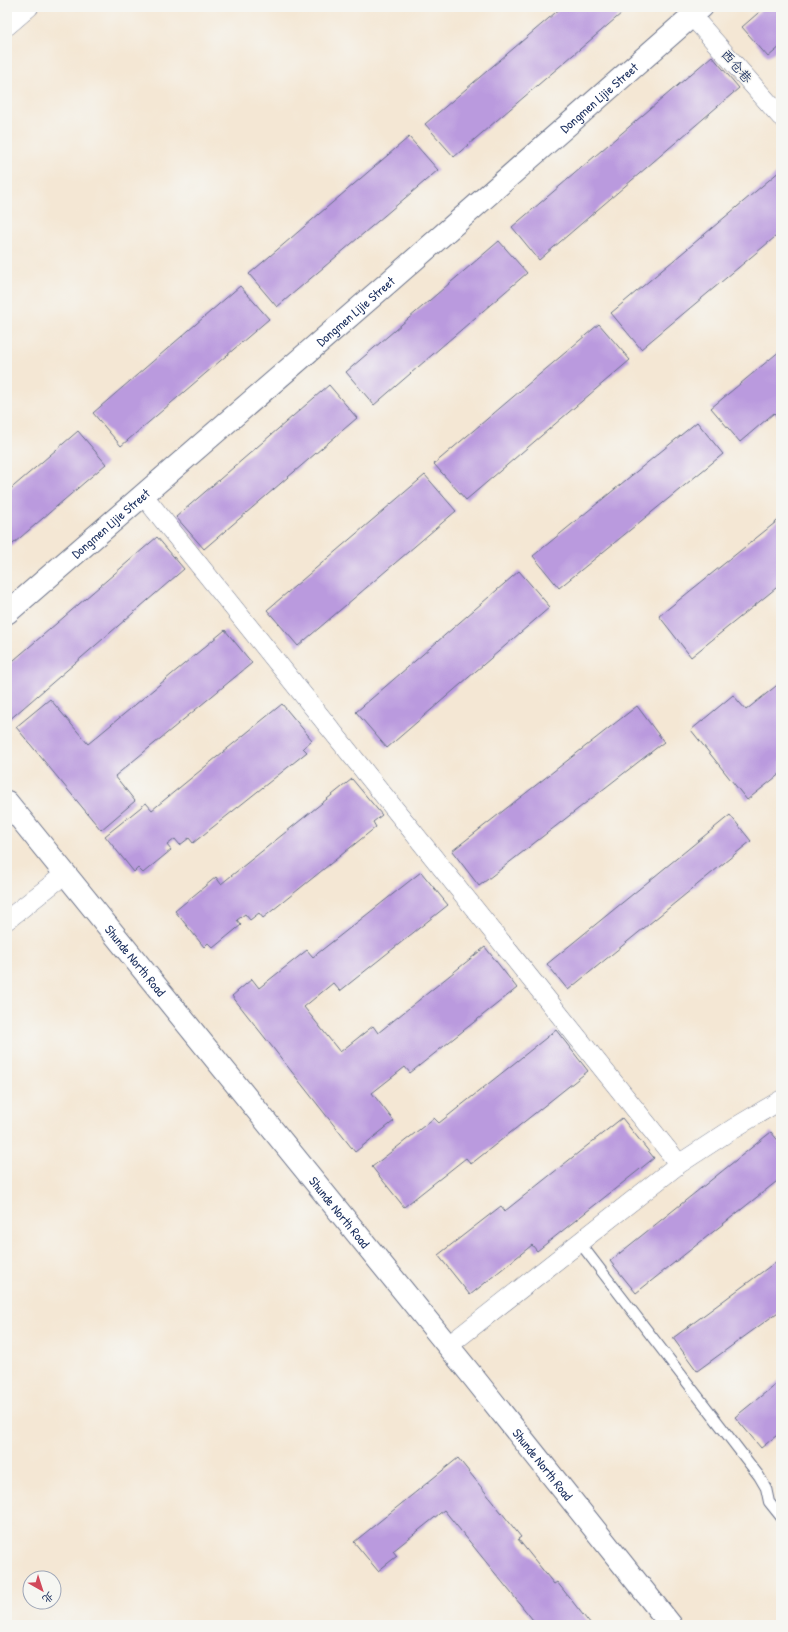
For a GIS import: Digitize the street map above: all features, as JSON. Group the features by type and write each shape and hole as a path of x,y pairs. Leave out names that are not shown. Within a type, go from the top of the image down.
{"street":[{"path":"7,26 29,7"},
{"name":"西仓巷","path":"697,11 781,117"},
{"name":"Dongmen Lijie Street","path":"7,613 389,282 697,11"},
{"path":"143,495 679,1164"},
{"name":"Shunde North Road","path":"7,802 448,1346 671,1625"},
{"path":"7,920 65,874"},
{"path":"448,1346 679,1164 781,1100"}],"lane":[{"path":"580,1243 759,1476 766,1488 769,1502 781,1517"}],"building":[{"path":"562,7 629,7 454,157 425,124"},
{"path":"765,7 781,7 781,46 768,57 742,27"},
{"path":"712,56 739,88 539,260 512,227"},
{"path":"409,137 438,170 277,307 249,274"},
{"path":"781,170 781,232 641,349 611,313"},
{"path":"499,241 527,273 374,405 346,372"},
{"path":"240,286 269,319 121,446 93,413"},
{"path":"599,324 630,360 466,500 434,464"},
{"path":"781,350 781,415 778,417 774,413 740,442 711,408"},
{"path":"329,385 357,418 204,549 176,517"},
{"path":"697,422 723,454 559,588 533,556"},
{"path":"78,431 106,464 7,549 7,492"},
{"path":"425,475 456,511 298,646 267,610"},
{"path":"781,518 781,584 691,657 659,616"},
{"path":"157,537 184,569 8,721 7,666"},
{"path":"519,571 550,607 387,748 356,712"},
{"path":"225,630 252,663 115,776 135,801 101,830 16,727 50,699 88,744"},
{"path":"781,682 781,753 779,754 781,756 781,773 747,800 691,730 733,695 746,710"},
{"path":"282,704 312,740 303,748 307,752 193,843 189,838 180,845 175,839 167,845 171,850 143,873 138,868 134,872 105,836 146,803 152,810"},
{"path":"637,706 664,742 479,886 452,851"},
{"path":"352,779 382,815 373,822 376,827 263,918 259,913 250,920 245,914 237,920 241,925 213,948 208,943 204,947 175,911 216,877 221,884"},
{"path":"730,815 751,841 568,990 547,964"},
{"path":"421,872 448,905 340,991 333,983 304,1007 340,1052 373,1026 378,1033 485,947 517,988 410,1073 405,1067 372,1093 394,1121 355,1152 232,996 252,979 259,988 307,950 313,957"},
{"path":"556,1030 588,1071 471,1164 466,1158 404,1207 372,1167 434,1118 439,1123"},
{"path":"622,1118 654,1158 537,1251 532,1245 470,1295 438,1255 501,1206 505,1211"},
{"path":"771,1132 781,1144 781,1178 636,1293 610,1261"},
{"path":"781,1258 781,1310 697,1371 673,1338"},
{"path":"781,1380 781,1432 761,1448 735,1417"},
{"path":"458,1458 521,1537 518,1539 554,1584 557,1582 591,1625 537,1625 444,1510 393,1551 397,1556 378,1571 354,1542"}]}
